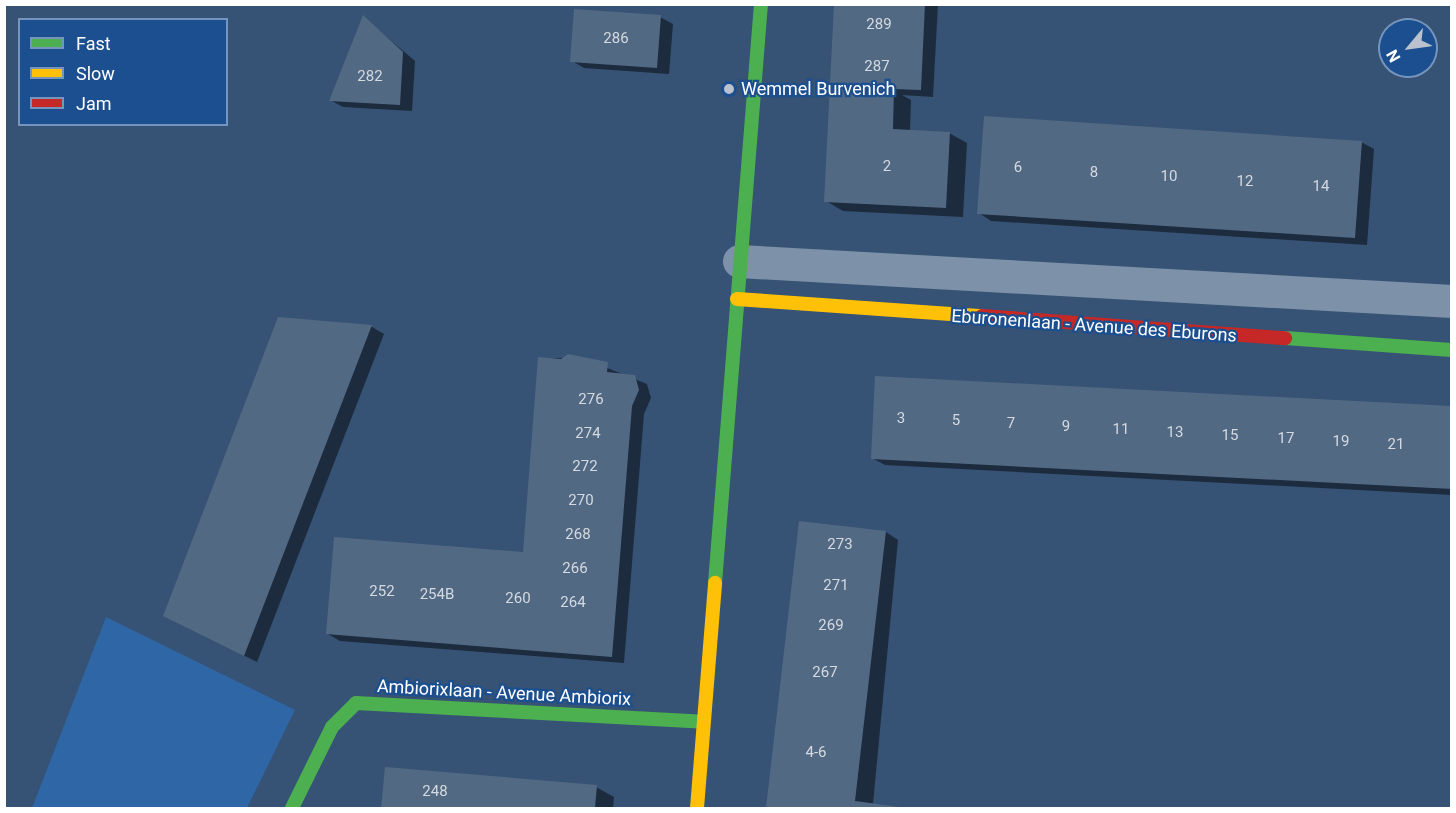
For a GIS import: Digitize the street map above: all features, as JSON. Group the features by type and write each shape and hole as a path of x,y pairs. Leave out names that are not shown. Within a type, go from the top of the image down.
{"street":[{"path":"697,808 761,4"},
{"path":"740,261 1452,301"},
{"name":"Eburonenlaan - Avenue des Eburons","path":"737,299 1452,350"},
{"name":"Ambiorixlaan - Avenue Ambiorix","path":"292,808 332,727 356,703 703,722"}],"shaded area":[{"path":"106,617 295,710 247,808 32,808"}],"building":[{"path":"834,4 925,4 921,90 894,89 893,129 950,132 946,208 824,202"},
{"path":"574,9 661,15 657,68 570,62"},
{"path":"363,15 403,52 400,105 329,101"},
{"path":"984,116 1362,141 1355,238 977,214"},
{"path":"278,317 372,325 244,656 163,616"},
{"path":"568,354 608,362 607,372 635,375 639,390 632,406 612,657 326,634 334,537 523,552 538,357 561,359"},
{"path":"875,376 1452,406 1452,489 871,459"},
{"path":"799,521 886,531 855,801 907,808 766,808"},
{"path":"385,767 597,785 595,808 381,808"}],"traffic: fast":[{"path":"715,583 761,4"},
{"path":"1285,338 1452,350"},
{"path":"292,808 332,727 356,703 703,722"}],"traffic: slow":[{"path":"737,299 982,316"},
{"path":"697,808 715,583"}],"traffic: jam":[{"path":"982,316 1285,338"}],"place":[{"name":"Wemmel Burvenich","path":"729,89"}]}
